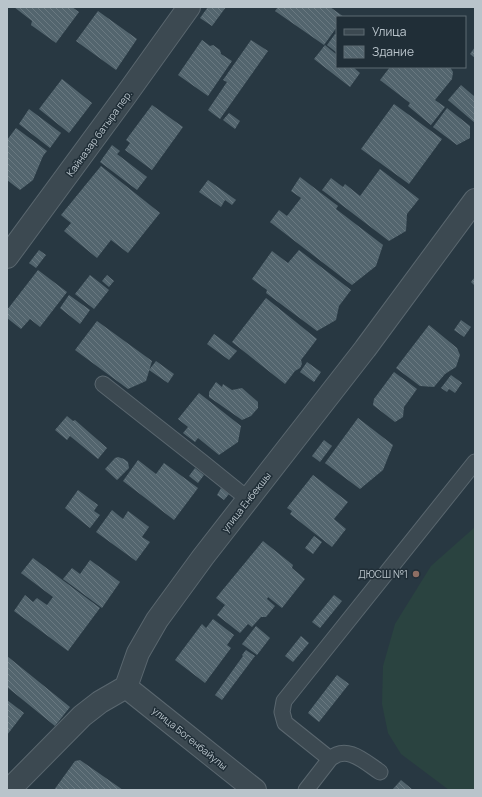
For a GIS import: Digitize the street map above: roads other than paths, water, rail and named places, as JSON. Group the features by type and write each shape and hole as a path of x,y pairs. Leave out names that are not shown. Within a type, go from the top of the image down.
{"street":[{"name":"Кайназар батыра пер.","path":"7,257 189,7"},
{"name":"улица Енбекшы","path":"126,687 138,653 157,620 248,499 365,349 475,200"},
{"path":"9,790 82,716 100,702 126,687"},
{"name":"улица Богенбайулы","path":"126,687 255,790"}],"lane":[{"path":"103,384 248,499"},
{"path":"330,759 285,723 282,712 284,701 475,462"},
{"path":"306,790 330,759 336,754 352,754 380,772"}],"place":[{"name":"ДЮСШ №1","path":"416,574"}]}
